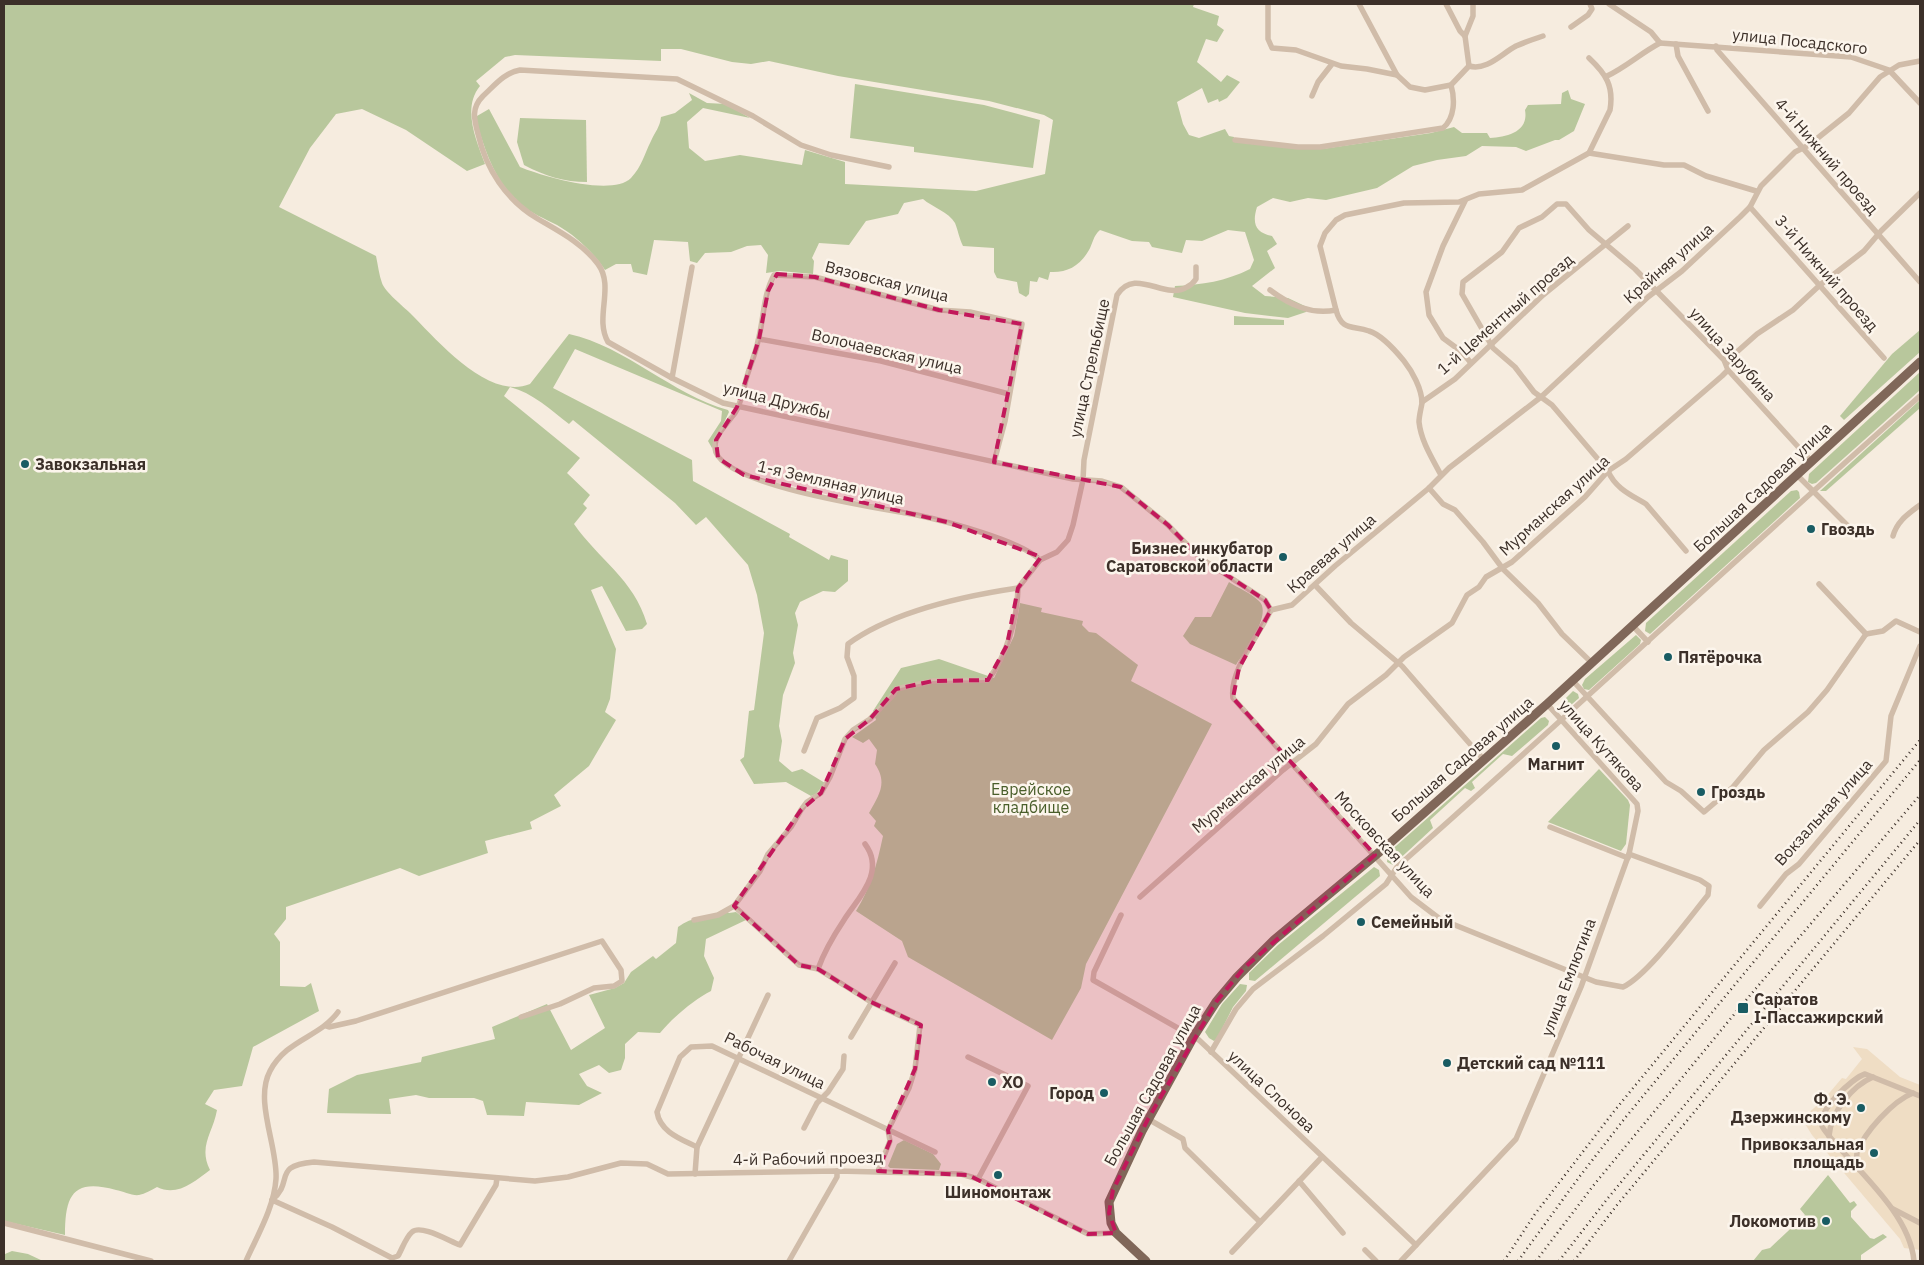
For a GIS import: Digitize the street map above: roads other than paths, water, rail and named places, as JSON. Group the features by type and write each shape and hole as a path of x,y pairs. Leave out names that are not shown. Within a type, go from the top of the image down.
{"main road":[{"name":"Большая Садовая улица","path":"1116,1233 1111,1223 1109,1202 1148,1119 1194,1036 1216,1002 1245,967 1376,855 1592,664 1920,362"},
{"path":"1116,1233 1146,1261"}],"street":[{"path":"1268,4 1268,39 1272,48 1296,50 1332,64 1397,75"},
{"path":"1359,4 1397,75 1410,87 1425,90 1451,85 1469,66"},
{"path":"1446,4 1460,31 1465,36"},
{"path":"1469,66 1465,36 1473,16 1473,4"},
{"path":"1571,26 1588,15 1592,9 1590,4"},
{"path":"1606,76 1632,62 1647,50 1660,43 1651,32 1609,4"},
{"path":"1469,66 1477,68 1485,66 1516,46 1543,36"},
{"name":"улица Посадского","path":"1660,43 1850,57 1889,70 1920,103"},
{"path":"1676,44 1678,56 1708,111"},
{"name":"4-й Нижний проезд","path":"1716,46 1716,50 1920,282"},
{"path":"1441,475 1426,447 1419,421 1422,402 1413,375 1404,360 1382,338 1368,330 1346,326 1336,310 1320,246 1324,233 1336,220 1345,214 1404,203 1465,201 1480,194 1522,190 1589,153 1610,110 1611,104 1606,76 1589,58"},
{"name":"Крайняя улица","path":"1429,488 1441,475 1541,397 1655,291 1682,271 1750,207 1756,192 1802,148 1848,112 1889,70 1906,62 1920,61"},
{"path":"1312,96 1318,82 1332,64"},
{"name":"улица Дружбы","path":"889,167 838,157 800,145 721,99 677,79 520,70 511,72 476,103 474,109 481,147 503,189 520,206 581,246 601,271 605,286 604,335 608,342 672,378 723,403 994,462 1083,480 1112,483 1136,498 1168,524 1199,557 1264,600 1271,610"},
{"path":"1234,140 1298,147 1320,147 1443,128 1449,123 1452,115 1451,85"},
{"path":"1589,153 1664,165 1684,165 1706,176 1756,192"},
{"name":"Мурманская улица","path":"1140,897 1291,762 1316,744 1348,704 1398,662 1452,623 1467,595 1478,587 1486,576 1503,569 1585,497 1608,471 1626,459 1728,370 1730,358 1757,334 1793,310 1820,285 1864,251 1878,234 1920,193"},
{"path":"1465,201 1442,246 1426,292 1429,315 1443,338 1462,352 1471,363"},
{"name":"улица Зарубина","path":"1490,344 1462,294 1462,282 1502,252 1519,228 1542,218 1556,204 1566,204 1606,246 1634,269 1724,360 1728,370 1812,462"},
{"name":"3-й Нижний проезд","path":"1750,207 1779,242 1820,285 1884,358"},
{"name":"1-й Цементный проезд","path":"1422,402 1455,379 1542,295 1606,246 1628,226"},
{"name":"улица Стрельбище","path":"1083,480 1084,460 1117,296 1122,288 1130,283 1174,290 1186,288 1196,279 1196,267"},
{"path":"672,378 692,268"},
{"name":"Вязовская улица","path":"774,275 815,278 939,310 970,312 1022,324 1009,394"},
{"name":"1-я Земляная улица","path":"774,275 768,291 759,339 738,406 716,440 715,450 718,458 725,465 744,475 825,497 946,522 1010,543 1035,555 1040,560"},
{"path":"1270,290 1285,301 1302,308 1320,312 1336,310"},
{"name":"Волочаевская улица","path":"759,339 881,361 1009,394"},
{"path":"1490,344 1541,397 1552,405 1608,471 1612,480 1636,501 1646,504 1686,551"},
{"path":"994,462 1009,394"},
{"path":"1211,1052 1236,1009 1253,989 1323,936 1386,884 1397,867 1562,720 1812,491 1920,396"},
{"path":"1797,475 1850,528"},
{"path":"694,920 718,915 734,906 760,871 768,854 791,827 804,806 821,793 830,777 845,739 853,730 870,719 894,694 896,689 906,685 933,681 988,680 1007,645 1018,588 1040,560 1057,552 1068,540 1083,480"},
{"path":"1429,488 1443,504 1455,510 1483,542 1503,569 1538,603 1562,634 1592,664"},
{"name":"Краевая улица","path":"1271,610 1292,605 1316,586 1335,566 1429,488"},
{"path":"1893,536 1895,526 1904,516 1920,505"},
{"path":"1819,584 1866,634"},
{"path":"1316,586 1351,623 1398,662 1484,760"},
{"path":"804,751 817,718 840,708 854,698 854,676 846,657 848,644 862,634 922,610 980,594 1018,588"},
{"name":"Московская улица","path":"1271,610 1239,668 1232,691 1237,706 1376,855 1391,876 1411,897 1440,919 1584,977 1614,987 1623,987 1631,983 1708,895 1709,886 1700,880 1629,856"},
{"path":"1573,681 1666,782 1681,791 1704,812 1733,787 1764,750 1808,712 1827,690 1866,634 1883,631 1896,621 1920,632"},
{"path":"1633,626 1648,642"},
{"name":"Вокзальная улица","path":"1760,906 1786,874 1800,864 1886,761 1891,716 1920,646"},
{"name":"улица Кутякова","path":"1547,704 1637,804"},
{"name":"улица Емлютина","path":"1401,1261 1516,1139 1584,977 1629,856 1638,811 1637,804"},
{"path":"1550,827 1629,856"},
{"path":"818,969 833,938 855,906 872,875 872,856 865,844"},
{"path":"734,906 799,965 818,969 871,1002 920,1025 915,1069 909,1088 888,1130 890,1141 878,1171"},
{"name":"улица Слонова","path":"1120,915 1094,972 1093,980 1194,1036 1416,1246"},
{"path":"326,1026 356,1021 602,941 621,970 622,981 614,986 594,988 560,1004 521,1017"},
{"path":"851,1038 895,963"},
{"path":"696,1174 697,1147 710,1114 718,1104 722,1090 768,995"},
{"path":"246,1261 272,1200 276,1170 265,1096 268,1077 290,1046 326,1026 338,1012"},
{"name":"Рабочая улица","path":"697,1147 675,1136 663,1127 658,1117 660,1104 666,1094 680,1057 691,1047 712,1046 935,1152"},
{"path":"804,1128 821,1098 843,1069 844,1056"},
{"path":"968,1057 1028,1086 978,1180 1088,1234 1116,1233"},
{"path":"1914,1261 1908,1238 1892,1209 1822,1126 1825,1112 1856,1077 1865,1074 1920,1096"},
{"path":"1829,1136 1833,1118 1842,1104 1858,1085 1873,1077"},
{"path":"1858,1169 1856,1155 1877,1122 1894,1103 1913,1093"},
{"path":"1148,1119 1183,1139 1185,1148 1260,1222"},
{"path":"1232,1252 1322,1157"},
{"path":"314,1162 497,1178 496,1185 460,1246 424,1230 417,1230 411,1233 398,1256 392,1258 332,1227 272,1200 278,1195 289,1168 297,1164 314,1162"},
{"name":"4-й Рабочий проезд","path":"497,1178 549,1180 621,1163 647,1164 668,1174 838,1171 948,1172 978,1180"},
{"path":"789,1261 837,1177 838,1171"},
{"path":"1299,1181 1343,1232"},
{"path":"1892,1209 1920,1223"},
{"path":"4,1223 151,1261"},
{"path":"1365,1250 1376,1261"}],"railway":[{"path":"1504,1261 1535,1214 1615,1110 1920,740"},
{"path":"1518,1261 1625,1118 1920,760"},
{"path":"1536,1261 1593,1186 1741,1006 1920,795"},
{"path":"1559,1261 1608,1198 1920,820"},
{"path":"1574,1261 1617,1205 1920,840"}],"place":[{"name":"Завокзальная","path":"25,464"},
{"name":"Гвоздь","path":"1811,529"},
{"name":"Бизнес инкубатор Саратовской области","path":"1283,557"},
{"name":"Пятёрочка","path":"1668,657"},
{"name":"Магнит","path":"1556,746"},
{"name":"Гроздь","path":"1701,792"},
{"name":"Семейный","path":"1361,922"},
{"name":"Саратов I-Пассажирский","path":"1743,1008"},
{"name":"Детский сад №111","path":"1447,1063"},
{"name":"ХО","path":"992,1082"},
{"name":"Город","path":"1104,1093"},
{"name":"Ф. Э. Дзержинскому","path":"1861,1108"},
{"name":"Привокзальная площадь","path":"1874,1153"},
{"name":"Шиномонтаж","path":"998,1175"},
{"name":"Локомотив","path":"1826,1221"}],"park label":[{"name":"Еврейское кладбище","path":"1031,798"}]}
